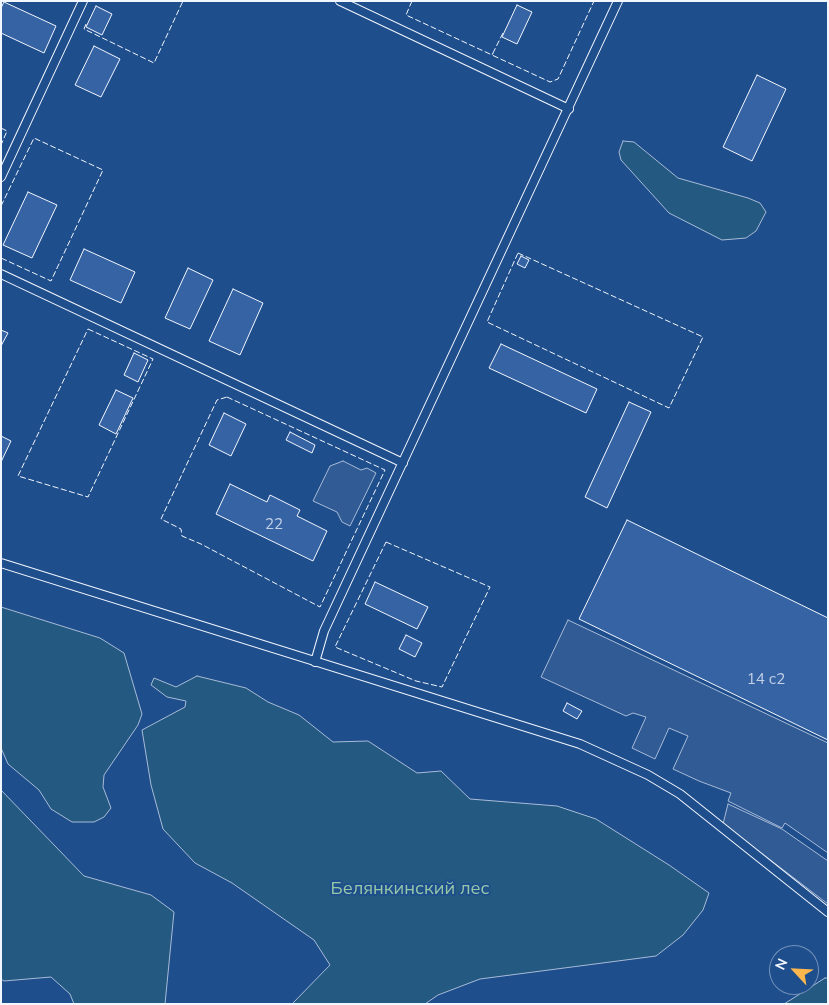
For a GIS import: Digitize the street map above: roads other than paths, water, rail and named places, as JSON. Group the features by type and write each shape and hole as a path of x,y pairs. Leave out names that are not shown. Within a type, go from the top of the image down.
{"street":[{"path":"1,177 84,1"},
{"path":"340,1 569,109"},
{"path":"315,662 324,631 618,1"},
{"path":"1,274 403,463"},
{"path":"1,563 580,744 648,775 680,794 828,912"}],"park label":[{"name":"Белянкинский лес","path":"410,889"}]}
